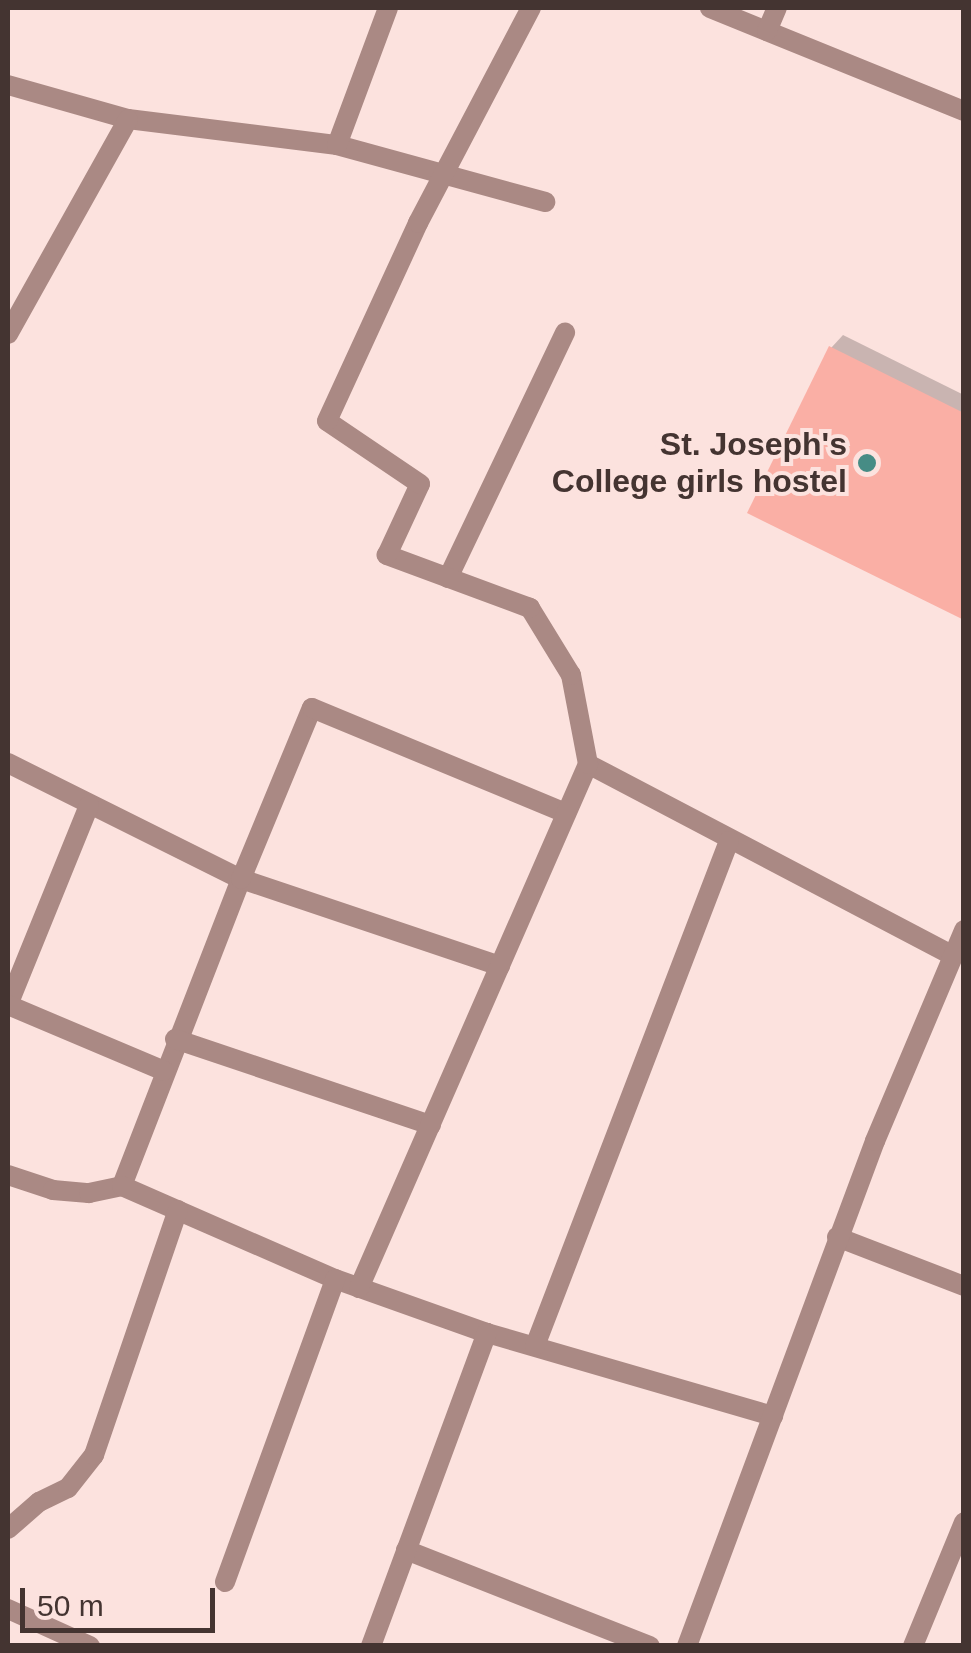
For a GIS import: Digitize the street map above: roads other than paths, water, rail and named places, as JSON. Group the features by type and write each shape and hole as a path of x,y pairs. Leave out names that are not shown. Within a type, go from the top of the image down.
{"street":[{"path":"338,145 388,8"},
{"path":"359,1288 588,764 571,676 530,608 387,555 420,484 327,421 444,172 531,8"},
{"path":"710,8 964,112"},
{"path":"767,31 777,8"},
{"path":"8,85 128,118 338,145 545,202"},
{"path":"8,334 128,118"},
{"path":"448,578 565,334"},
{"path":"122,1186 176,1040 312,708 566,813"},
{"path":"8,763 242,879 500,966"},
{"path":"588,764 729,841 952,954"},
{"path":"90,806 8,1005 164,1071"},
{"path":"536,1346 729,841"},
{"path":"687,1646 837,1237 964,930"},
{"path":"176,1040 431,1125"},
{"path":"8,1175 54,1190 89,1193 122,1186 336,1279 486,1333 774,1416"},
{"path":"8,1528 39,1502 68,1488 94,1456 178,1210"},
{"path":"837,1237 964,1286"},
{"path":"225,1582 336,1279"},
{"path":"371,1646 486,1333"},
{"path":"912,1646 964,1522"},
{"path":"406,1550 650,1646"},
{"path":"8,1609 90,1646"}],"place":[{"name":"St. Joseph's College girls hostel","path":"867,463"}]}
